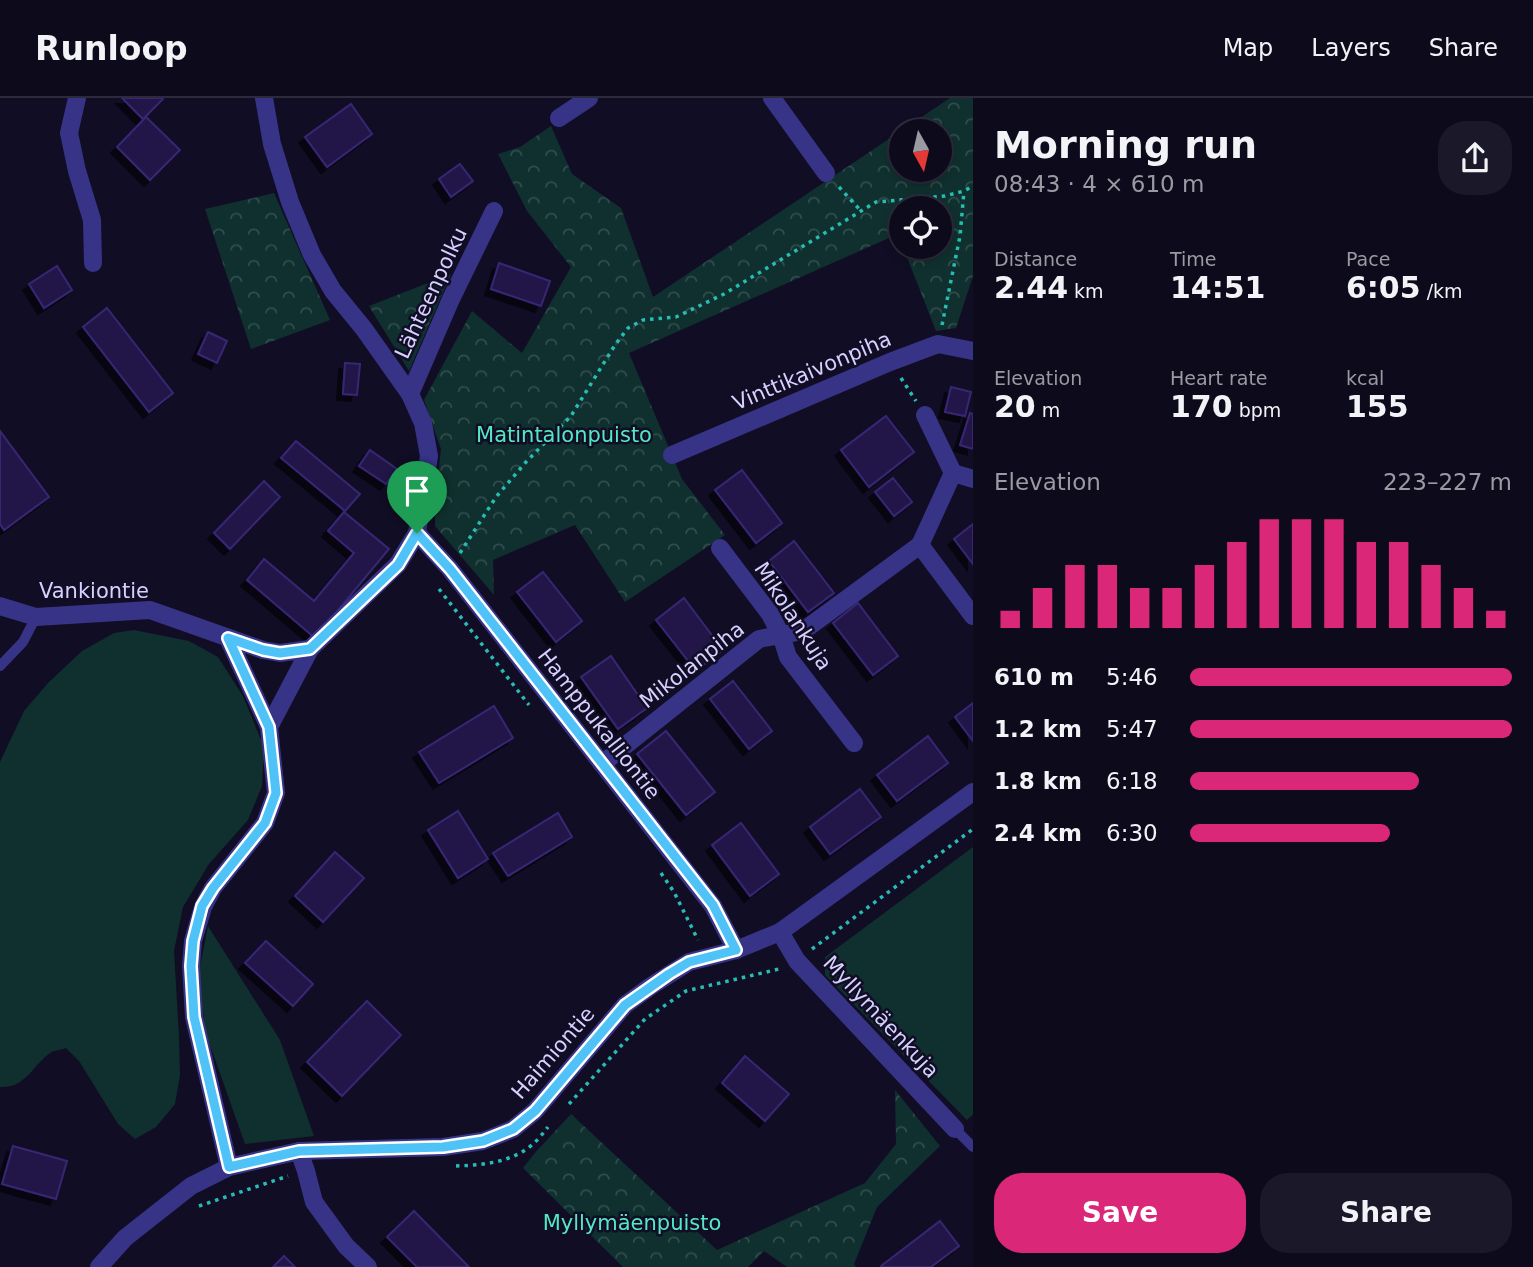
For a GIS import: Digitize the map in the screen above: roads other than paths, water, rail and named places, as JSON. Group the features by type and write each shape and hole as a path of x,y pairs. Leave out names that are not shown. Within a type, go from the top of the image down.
{"street":[{"path":"77,98 69,133 76,171 92,220 93,263"},
{"path":"264,98 275,156 312,255 333,291 410,394 423,423 429,456 417,533 398,565 310,649 269,727"},
{"path":"559,118 589,98"},
{"path":"772,98 826,173"},
{"name":"Lähteenpolku","path":"410,394 451,299 494,211"},
{"name":"Vinttikaivonpiha","path":"672,454 938,344 973,351"},
{"path":"925,415 953,472 973,479"},
{"path":"953,472 920,545 973,616"},
{"name":"Hamppukalliontie","path":"417,533 450,569 713,905 736,950"},
{"name":"Mikolanpiha","path":"601,764 759,639 803,631 920,545"},
{"name":"Mikolankuja","path":"720,548 770,614 788,657 854,743"},
{"name":"Vankiontie","path":"0,606 36,617 150,610 263,650 280,653 310,649"},
{"path":"228,638 269,727 276,793 265,823 213,888 202,906 193,941 191,966 194,1017 229,1167"},
{"name":"Haimiontie","path":"99,1267 125,1238 191,1186 229,1167 299,1151 443,1147 483,1141 513,1129 535,1111 625,1005 689,962 736,950 780,932 973,792"},
{"name":"Myllymäenkuja","path":"780,932 797,961 955,1129"},
{"path":"299,1151 314,1202 346,1246 368,1267"}],"lane":[{"path":"0,666 23,642 36,617"},
{"path":"955,1129 973,1147"}],"park label":[{"name":"Matintalonpuisto","path":"564,435"},
{"name":"Myllymäenpuisto","path":"632,1223"}]}
